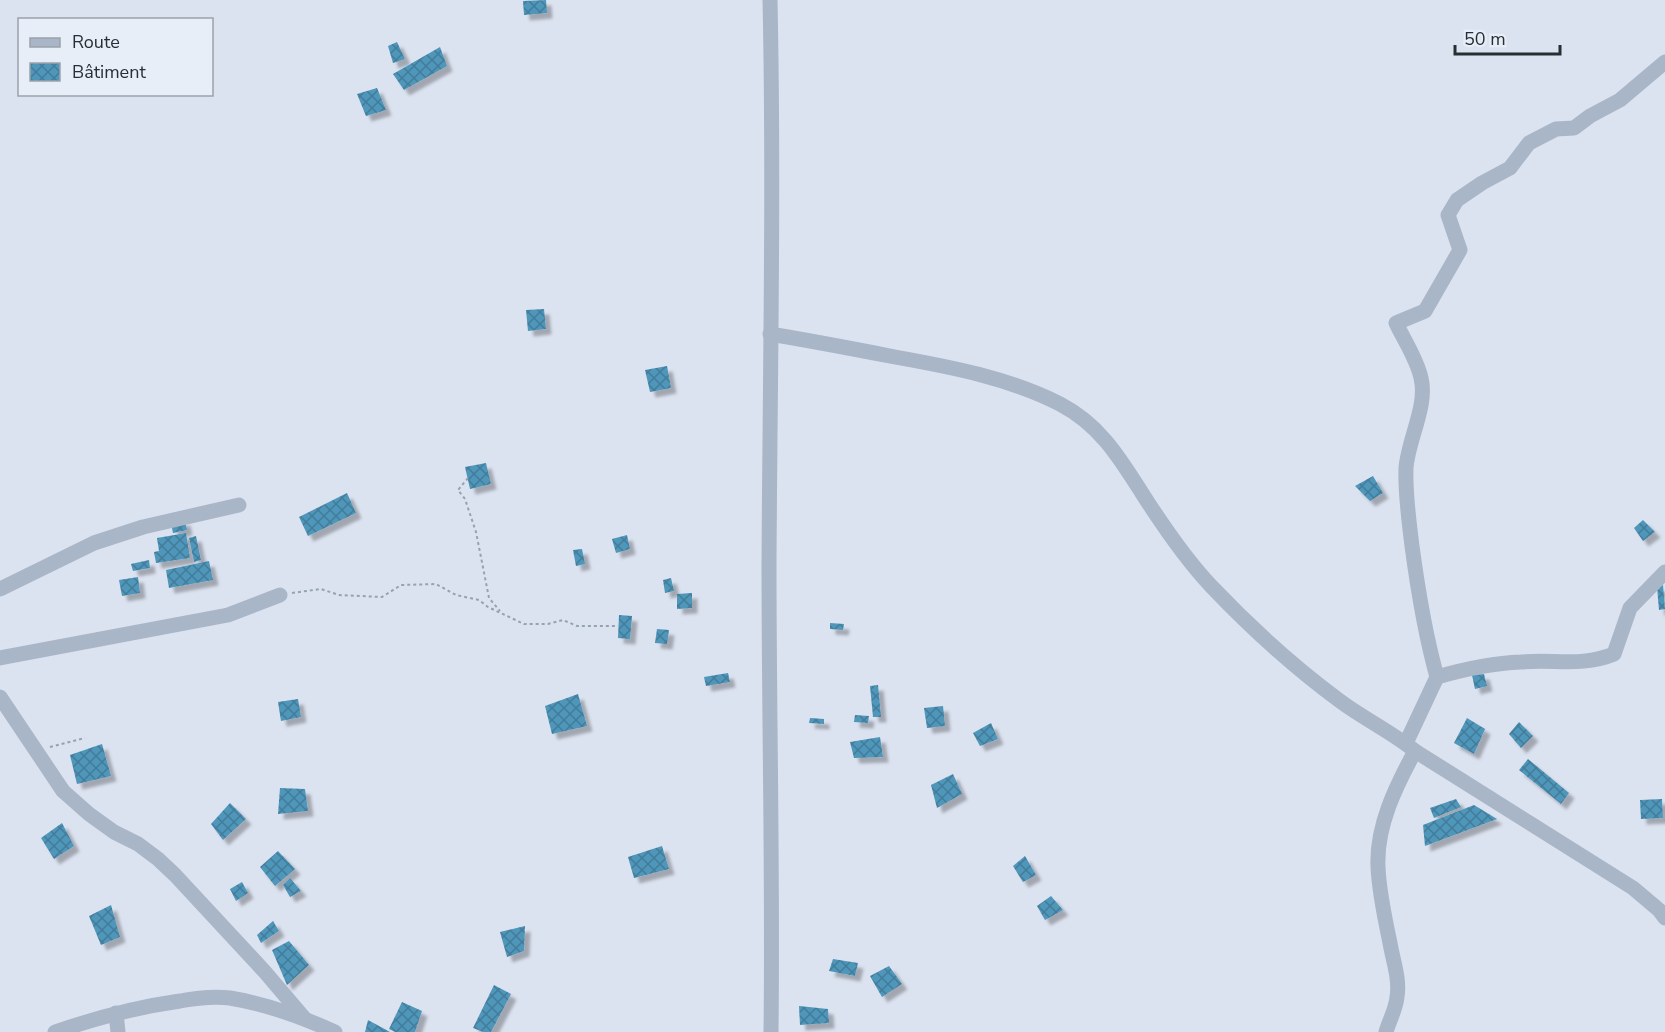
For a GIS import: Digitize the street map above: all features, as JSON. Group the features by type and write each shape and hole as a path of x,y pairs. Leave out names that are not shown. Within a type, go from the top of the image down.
{"street":[{"path":"770,0 772,97 771,1032"},
{"path":"1386,1032 1397,999 1398,984 1384,911 1378,867 1379,850 1386,816 1437,677 1420,607 1408,519 1406,468 1422,397 1421,378 1396,323 1425,311 1460,250 1449,215 1457,200 1510,168 1529,143 1556,129 1574,128 1590,116 1620,100 1665,62"},
{"path":"770,334 924,362 985,376 1012,384 1060,404 1090,424 1113,448 1178,546 1228,604 1277,650 1341,702 1633,888 1665,918"},
{"path":"0,588 94,543 142,528 239,505"},
{"path":"1437,677 1460,670 1522,662 1598,661 1614,654 1630,608 1665,572"},
{"path":"0,658 228,615 280,595"},
{"path":"0,698 63,791 76,804 114,832 152,854 176,875 305,1019"},
{"path":"55,1032 116,1013 157,1004 203,998 229,998 305,1019 335,1032"},
{"path":"116,1013 118,1032"}],"path":[{"path":"468,478 458,489 465,499 476,532 489,598 502,614"},
{"path":"280,595 321,589 339,595 382,597 401,585 436,584 456,595 479,600 488,607 524,624 549,624 563,620 577,626 618,626"},
{"path":"36,749 85,738"}],"building":[{"path":"546,0 547,13 524,15 523,1"},
{"path":"397,42 405,59 393,63 388,46"},
{"path":"440,47 447,66 404,90 393,74"},
{"path":"377,88 386,110 366,116 357,94"},
{"path":"544,309 546,329 528,331 526,310"},
{"path":"667,366 671,388 650,392 645,370"},
{"path":"486,463 491,484 470,489 465,467"},
{"path":"1373,476 1383,493 1370,501 1355,486"},
{"path":"347,493 356,513 308,536 299,517"},
{"path":"185,520 187,530 173,533 171,523"},
{"path":"1643,520 1655,532 1643,541 1634,528"},
{"path":"186,533 190,558 156,563 154,552 159,551 157,538"},
{"path":"627,535 630,549 616,553 612,539"},
{"path":"196,536 201,560 194,562 189,538"},
{"path":"582,549 585,564 576,566 573,550"},
{"path":"149,560 150,568 133,571 131,564"},
{"path":"209,561 213,580 169,588 166,570"},
{"path":"138,577 140,593 122,596 119,580"},
{"path":"671,578 674,591 665,593 663,580"},
{"path":"1663,585 1665,609 1659,610 1657,587"},
{"path":"692,593 692,608 677,609 677,594"},
{"path":"619,615 632,616 630,639 618,638"},
{"path":"830,623 844,624 843,630 830,629"},
{"path":"657,629 669,630 667,644 655,643"},
{"path":"728,673 730,682 706,686 704,677"},
{"path":"1484,674 1487,686 1475,689 1472,675"},
{"path":"878,685 881,717 873,717 870,686"},
{"path":"578,694 587,726 552,734 545,706"},
{"path":"298,699 301,717 281,721 278,702"},
{"path":"943,706 945,726 927,728 924,708"},
{"path":"855,715 869,716 868,723 854,722"},
{"path":"810,718 824,719 824,724 809,723"},
{"path":"1467,718 1485,729 1474,754 1454,743"},
{"path":"1519,722 1533,736 1521,748 1509,734"},
{"path":"991,723 998,739 980,746 973,733"},
{"path":"880,737 883,757 854,758 850,742"},
{"path":"102,744 111,776 77,784 70,755"},
{"path":"1528,759 1569,793 1561,804 1519,770"},
{"path":"953,774 962,794 937,808 931,785"},
{"path":"280,788 305,789 308,811 278,814"},
{"path":"1456,799 1461,807 1434,818 1430,808"},
{"path":"1662,799 1663,818 1641,819 1640,800"},
{"path":"230,803 246,819 223,840 211,824"},
{"path":"1474,805 1497,819 1425,846 1423,825"},
{"path":"62,823 74,846 54,859 41,838"},
{"path":"662,846 669,869 634,878 628,857"},
{"path":"278,851 295,869 275,886 260,867"},
{"path":"1025,856 1036,875 1023,882 1013,866"},
{"path":"290,878 301,891 290,897 283,885"},
{"path":"242,882 248,893 236,901 230,889"},
{"path":"1051,896 1063,910 1045,920 1037,906"},
{"path":"111,905 120,937 101,945 89,916"},
{"path":"273,921 279,931 261,943 257,935"},
{"path":"525,926 524,951 507,957 500,932"},
{"path":"289,941 309,965 287,985 272,950"},
{"path":"833,959 858,963 855,976 829,971"},
{"path":"889,966 902,984 882,997 870,976"},
{"path":"494,985 511,994 491,1032 483,1032 473,1028"},
{"path":"402,1002 422,1011 415,1032 395,1032 389,1029"},
{"path":"799,1006 828,1009 829,1023 800,1025"},
{"path":"368,1020 390,1032 365,1032"}]}
